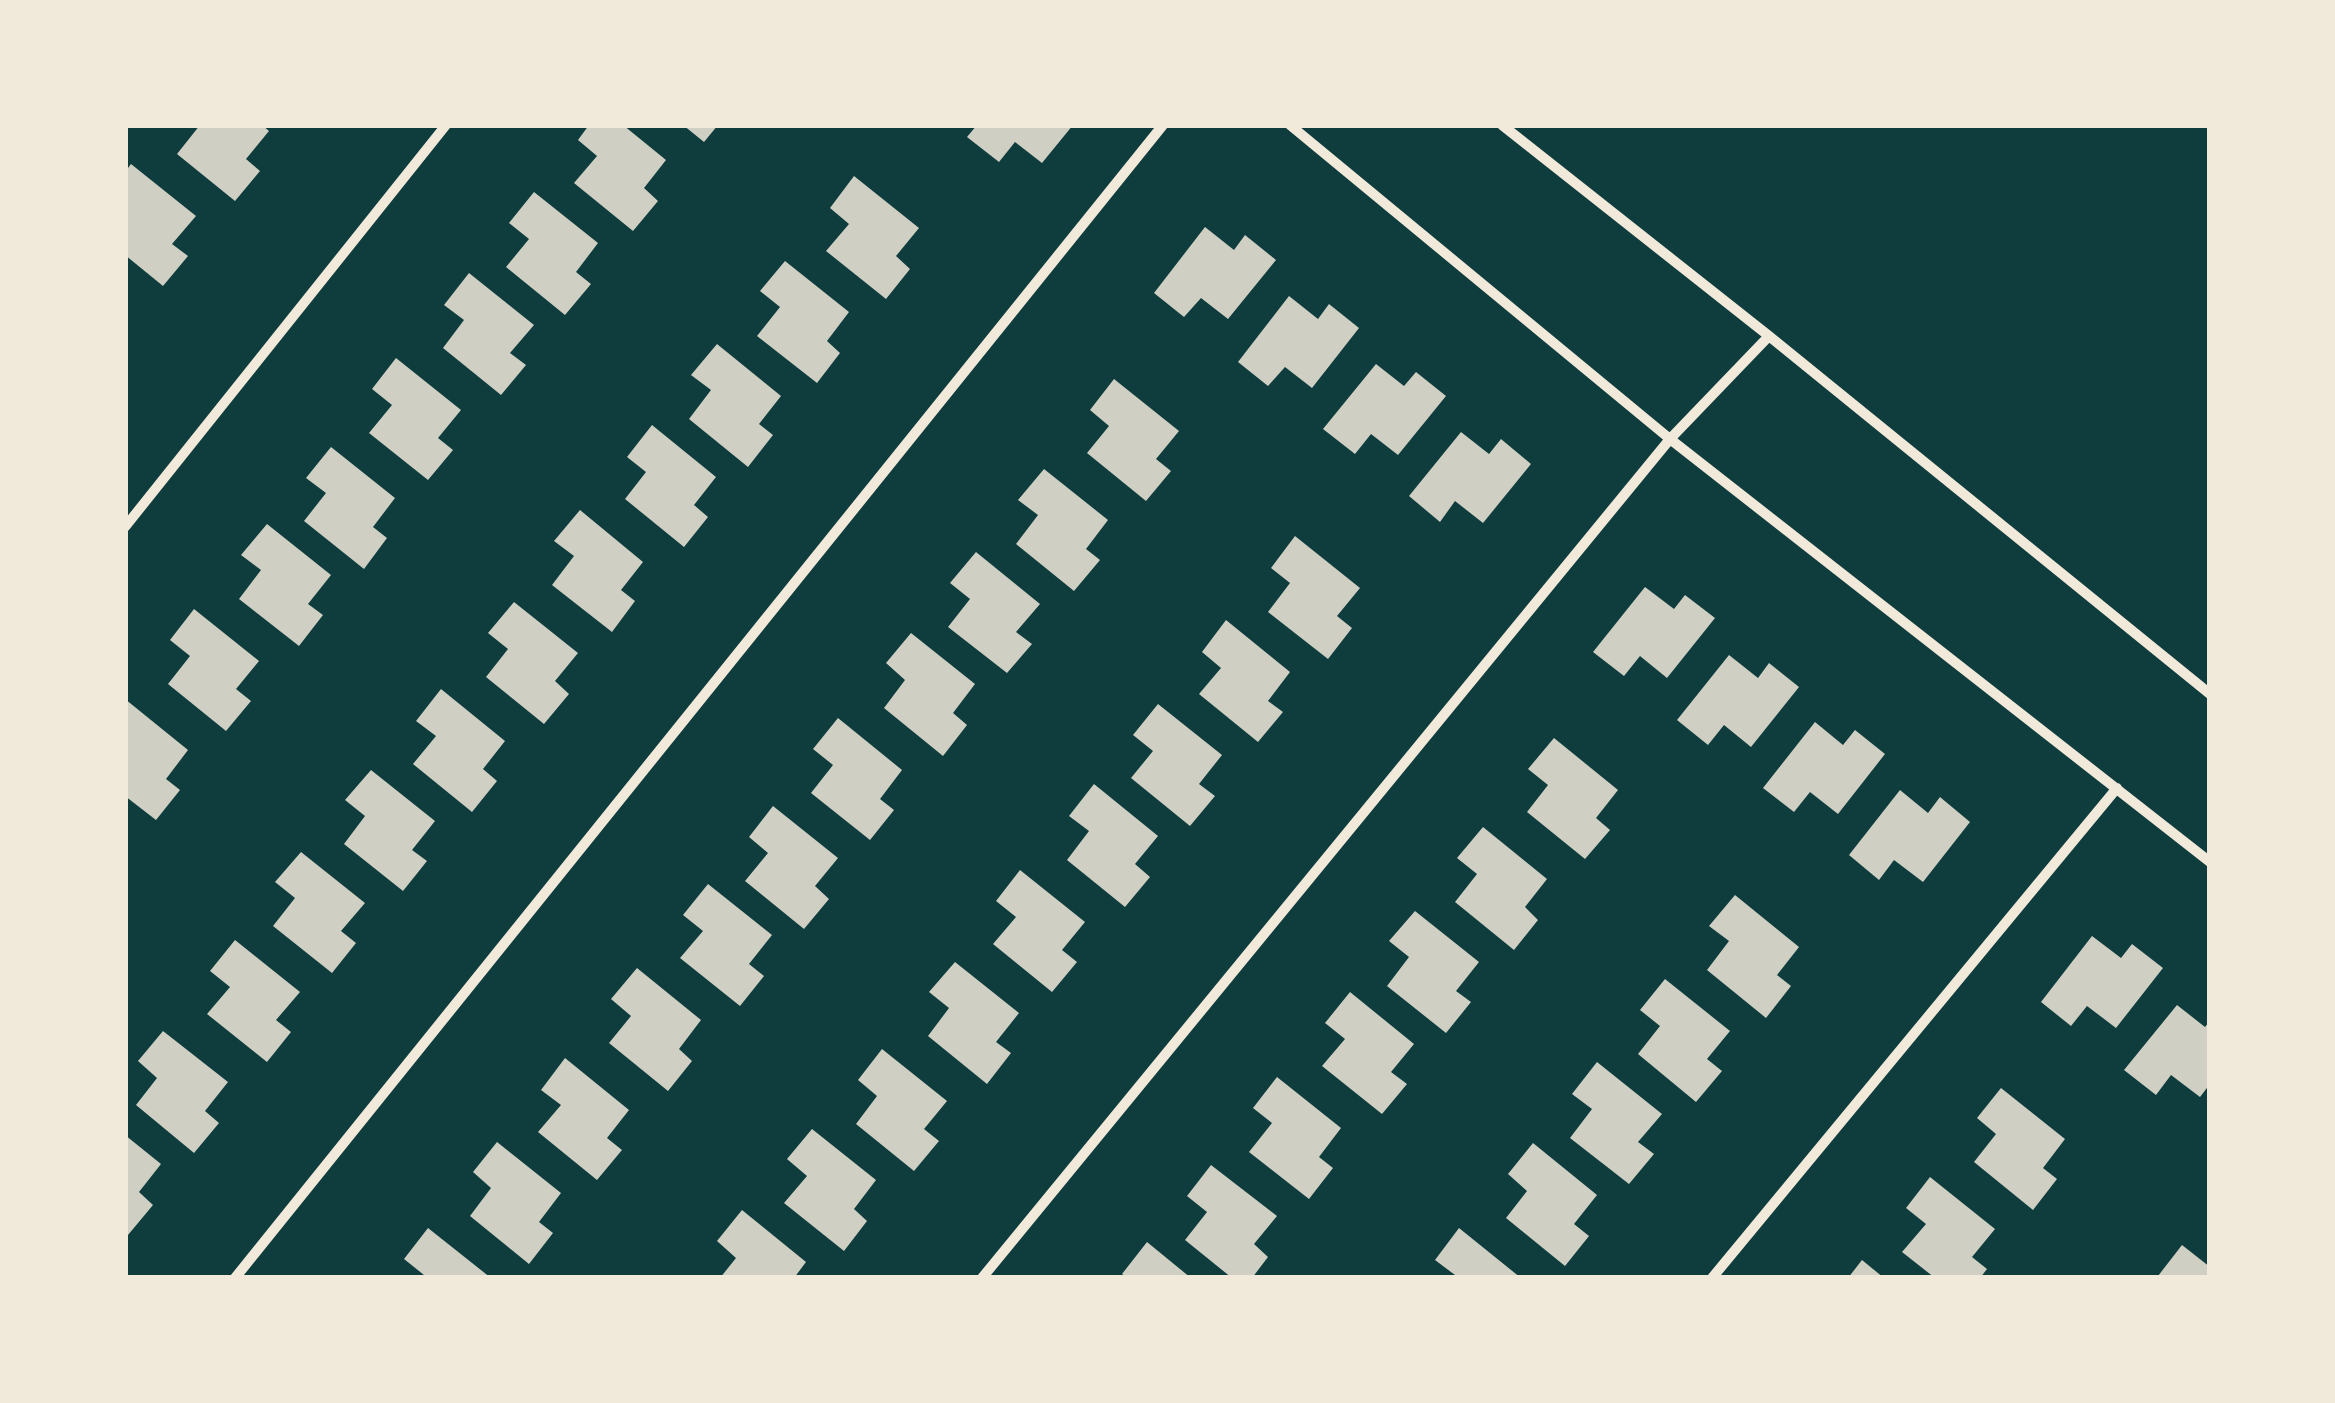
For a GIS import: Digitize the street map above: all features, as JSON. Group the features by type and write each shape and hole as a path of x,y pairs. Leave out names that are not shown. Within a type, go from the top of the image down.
{"street":[{"path":"125,527 446,125"},
{"path":"235,1278 1162,125"},
{"path":"1290,125 1670,439 2210,862"},
{"path":"1502,125 2210,694"},
{"path":"982,1278 1670,439 1769,336"},
{"path":"1712,1278 2118,788"}],"building":[{"path":"200,125 262,125 269,131 246,159 260,171 235,201 177,154"},
{"path":"589,125 623,125 666,160 644,188 658,201 633,231 574,183 597,156 578,140"},
{"path":"683,125 718,125 704,142"},
{"path":"977,125 1073,125 1042,163 1015,142 999,162 967,137"},
{"path":"131,164 196,216 172,244 188,256 163,286 125,255 125,172"},
{"path":"854,176 919,228 896,256 910,269 886,299 826,251 849,224 830,208"},
{"path":"534,192 598,243 576,272 591,284 565,315 506,267 529,239 509,223"},
{"path":"1205,227 1234,250 1245,235 1276,260 1228,319 1201,298 1184,317 1154,293"},
{"path":"785,261 849,312 827,341 840,353 817,383 757,336 780,307 760,291"},
{"path":"469,273 534,325 510,353 526,365 501,395 443,348 464,320 444,305"},
{"path":"1289,296 1318,319 1329,304 1359,328 1312,388 1285,367 1268,386 1238,362"},
{"path":"717,344 781,396 759,424 773,435 748,467 689,419 711,390 691,375"},
{"path":"396,358 461,410 438,438 453,450 428,480 369,433 392,405 372,389"},
{"path":"1376,364 1404,386 1416,372 1446,396 1398,455 1371,434 1355,454 1323,429"},
{"path":"1114,379 1179,431 1156,459 1171,471 1146,501 1087,453 1109,426 1090,410"},
{"path":"652,425 716,477 694,505 708,517 684,547 625,499 646,472 627,457"},
{"path":"1461,432 1489,454 1501,439 1531,464 1483,523 1455,501 1440,522 1409,496"},
{"path":"331,447 395,498 373,527 387,538 364,569 304,521 326,493 306,478"},
{"path":"1044,469 1108,520 1086,549 1100,560 1074,591 1016,544 1038,515 1018,500"},
{"path":"580,510 643,562 621,590 635,601 612,632 552,585 574,556 554,541"},
{"path":"267,524 331,575 308,604 323,615 299,646 239,599 261,570 241,555"},
{"path":"1295,536 1360,588 1337,616 1352,628 1328,659 1268,612 1290,583 1271,568"},
{"path":"976,552 1040,604 1016,632 1032,644 1007,673 948,627 970,599 950,583"},
{"path":"1645,587 1674,609 1685,595 1715,618 1667,678 1640,656 1624,676 1593,652"},
{"path":"514,602 578,653 555,681 569,694 544,724 486,677 508,649 488,633"},
{"path":"194,609 259,661 236,689 251,701 226,731 168,684 190,656 170,640"},
{"path":"1226,620 1290,672 1268,701 1283,712 1258,742 1199,694 1221,668 1202,652"},
{"path":"911,633 975,684 953,713 967,725 943,756 884,708 905,680 886,663"},
{"path":"1729,655 1758,678 1769,663 1799,687 1751,747 1724,725 1708,745 1677,720"},
{"path":"441,689 505,741 483,769 497,781 472,812 413,764 436,736 416,721"},
{"path":"125,699 188,750 166,779 180,790 156,820 125,796"},
{"path":"1158,704 1222,755 1199,784 1215,796 1190,826 1131,778 1153,751 1133,735"},
{"path":"838,718 902,770 880,799 894,810 870,840 811,793 833,765 813,749"},
{"path":"1815,722 1843,745 1855,730 1885,754 1838,814 1810,792 1794,812 1763,788"},
{"path":"1554,738 1618,790 1596,818 1610,830 1585,859 1527,812 1548,785 1528,769"},
{"path":"371,770 435,821 412,850 427,861 403,891 344,844 365,816 345,800"},
{"path":"1094,784 1158,836 1135,864 1150,877 1125,907 1067,860 1089,831 1069,816"},
{"path":"1900,790 1928,813 1940,797 1970,822 1923,882 1894,860 1879,880 1849,855"},
{"path":"773,806 838,858 815,886 829,899 804,929 745,881 768,853 749,837"},
{"path":"1483,827 1547,879 1525,907 1538,920 1514,950 1455,902 1477,874 1457,858"},
{"path":"301,852 365,903 341,931 356,943 332,973 273,926 295,898 275,882"},
{"path":"1020,870 1085,922 1062,950 1077,962 1052,992 993,944 1016,917 996,901"},
{"path":"708,884 772,935 749,964 764,976 740,1006 680,958 703,931 683,915"},
{"path":"1735,895 1799,947 1777,975 1791,986 1766,1018 1707,970 1729,941 1709,926"},
{"path":"1415,911 1479,962 1456,991 1471,1002 1446,1033 1387,986 1409,957 1389,941"},
{"path":"2092,936 2121,958 2132,944 2163,968 2116,1028 2087,1006 2071,1026 2041,1002"},
{"path":"235,940 300,992 276,1020 291,1032 267,1062 207,1014 230,987 210,971"},
{"path":"955,962 1019,1013 996,1042 1011,1053 987,1084 928,1036 949,1008 929,992"},
{"path":"637,968 701,1020 679,1049 692,1061 668,1091 609,1043 631,1016 611,999"},
{"path":"1665,979 1730,1031 1707,1059 1722,1071 1696,1102 1638,1054 1660,1026 1640,1010"},
{"path":"1350,992 1414,1044 1391,1072 1407,1084 1382,1114 1322,1066 1345,1039 1325,1023"},
{"path":"2177,1005 2205,1027 2210,1021 2210,1084 2200,1097 2171,1075 2156,1095 2124,1070"},
{"path":"163,1031 228,1082 205,1111 219,1123 194,1153 136,1105 157,1078 138,1061"},
{"path":"882,1049 947,1101 924,1129 939,1141 914,1171 856,1124 877,1096 858,1080"},
{"path":"565,1058 629,1110 607,1138 622,1150 597,1180 538,1132 561,1105 541,1090"},
{"path":"1597,1062 1662,1114 1638,1142 1654,1154 1629,1184 1570,1138 1592,1109 1572,1094"},
{"path":"1277,1077 1341,1128 1319,1157 1333,1168 1309,1199 1249,1152 1272,1123 1253,1108"},
{"path":"2001,1088 2065,1139 2043,1168 2057,1179 2033,1210 1974,1162 1996,1134 1977,1118"},
{"path":"812,1129 876,1180 854,1209 867,1221 844,1251 784,1203 807,1176 787,1159"},
{"path":"125,1135 161,1164 139,1192 153,1205 128,1235 125,1232"},
{"path":"497,1142 561,1193 539,1222 553,1233 529,1264 470,1216 491,1188 473,1172"},
{"path":"1533,1143 1597,1195 1574,1224 1589,1236 1565,1266 1506,1218 1527,1191 1508,1174"},
{"path":"1211,1165 1277,1216 1254,1244 1268,1257 1252,1278 1232,1278 1185,1240 1207,1212 1187,1196"},
{"path":"1930,1177 1995,1229 1972,1257 1987,1269 1980,1278 1935,1278 1902,1252 1926,1224 1906,1208"},
{"path":"742,1210 806,1262 794,1278 720,1278 736,1258 717,1241"},
{"path":"428,1228 491,1278 421,1278 424,1275 404,1259"},
{"path":"1459,1228 1521,1278 1453,1278 1455,1275 1435,1260"},
{"path":"1147,1242 1191,1278 1128,1278 1122,1274"},
{"path":"2182,1245 2210,1267 2210,1278 2158,1276"},
{"path":"1862,1260 1884,1278 1848,1278"}]}
